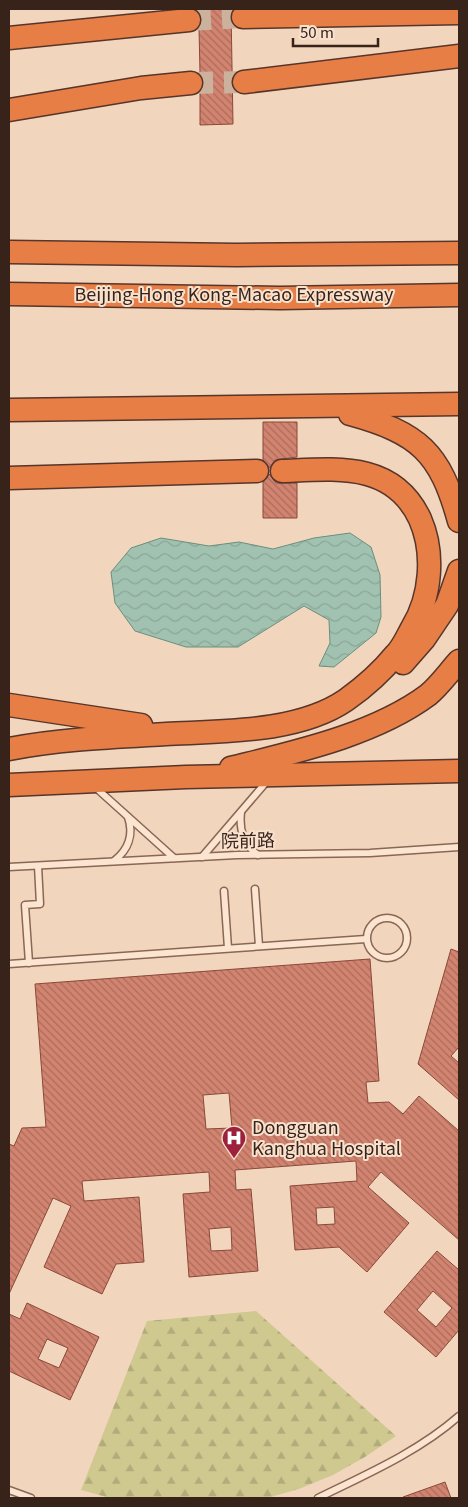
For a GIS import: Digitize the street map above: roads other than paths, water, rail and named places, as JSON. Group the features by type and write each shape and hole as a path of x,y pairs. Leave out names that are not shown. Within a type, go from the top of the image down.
{"highway":[{"path":"243,17 459,12"},
{"path":"9,38 189,20"},
{"path":"244,82 459,56"},
{"path":"9,110 141,88 191,83"},
{"path":"9,252 236,255 459,253"},
{"name":"Beijing-Hong Kong-Macao Expressway","path":"9,294 280,298 459,295"},
{"path":"9,410 459,404"},
{"path":"284,406 347,414 386,424 421,444 441,470 452,495 459,522"},
{"path":"282,471 347,469 374,476 402,492 414,508 423,528 429,574 423,605 414,625 397,654 345,700"},
{"path":"9,478 256,471"},
{"path":"11,749 90,738 247,729 292,722 345,700 396,670 424,639 447,605 459,571"},
{"path":"186,777 282,755 335,740 389,718 428,694 459,661"},
{"path":"9,694 71,714"},
{"path":"9,705 128,724 205,732"},
{"path":"9,785 186,777 459,771"}],"lane":[{"path":"202,857 272,776"},
{"path":"89,781 174,858"},
{"path":"241,812 240,826 244,839 258,855"},
{"path":"114,862 123,853 129,841 130,828 128,816"},
{"name":"院前路","path":"9,867 174,858 352,854 459,847"},
{"path":"29,963 25,905 40,904 38,866"},
{"path":"255,889 260,946"},
{"path":"224,891 228,948"},
{"path":"382,918 399,921 407,936 401,952 397,956 385,958 370,950 366,939 369,928 382,918"},
{"path":"9,964 366,939"},
{"path":"318,1498 376,1471 459,1416"},
{"path":"9,1490 31,1498"}],"water":[{"path":"350,533 371,547 380,575 381,617 376,633 334,667 319,666 330,643 329,620 304,606 238,647 186,647 135,631 115,603 111,572 131,548 161,538 209,546 239,542 273,549 314,538"}],"tunnel":[{"path":"189,20 243,17"},
{"path":"191,83 244,82"}],"place":[{"name":"Dongguan Kanghua Hospital","path":"234,1159"}]}
